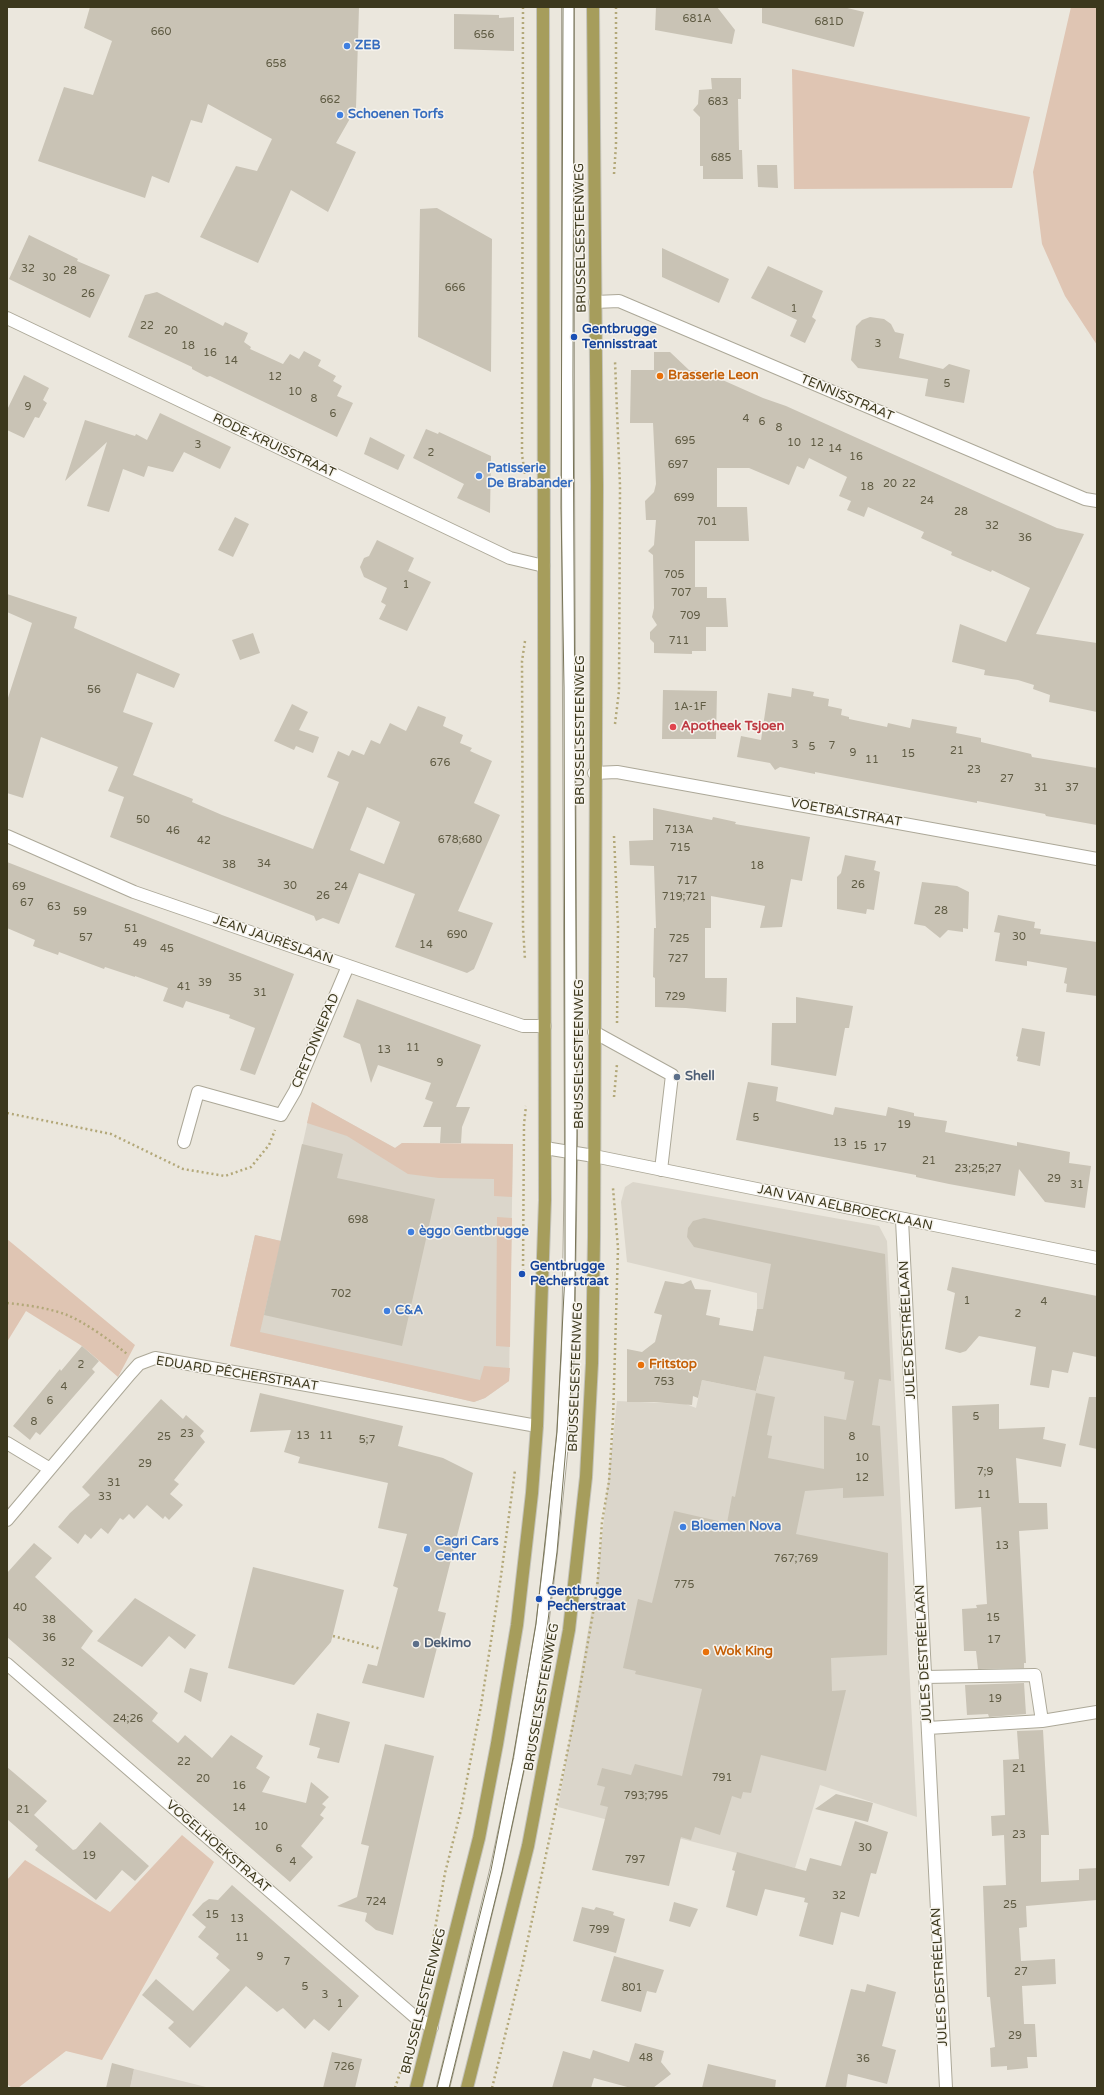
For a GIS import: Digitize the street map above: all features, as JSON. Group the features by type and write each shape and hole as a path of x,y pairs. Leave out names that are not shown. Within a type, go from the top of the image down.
{"main road":[{"name":"BRUSSELSESTEENWEG","path":"416,2088 479,1838 497,1744 517,1625 532,1494 537,1426 541,1344 545,1148 543,7"},
{"name":"BRUSSELSESTEENWEG","path":"467,2088 528,1846 569,1630 586,1470 592,1355 594,1156 594,772 597,494 593,7"}],"street":[{"path":"443,2088 496,1871 520,1759 542,1626 563,1434 568,1353 571,1152 568,482 568,7"},
{"name":"TENNISSTRAAT","path":"595,302 619,302 1085,499 1097,501"},
{"name":"RODE-KRUISSTRAAT","path":"7,318 510,558 544,566"},
{"name":"VOETBALSTRAAT","path":"594,772 617,772 1097,859"},
{"name":"JEAN JAURÈSLAAN","path":"7,836 134,892 523,1026 545,1026"},
{"name":"CRETONNEPAD","path":"281,1115 295,1091 348,966"},
{"path":"594,1032 672,1075 661,1170"},
{"path":"184,1142 198,1092 281,1115"},
{"name":"JAN VAN AELBROECKLAAN","path":"545,1148 594,1156 902,1220 1097,1258"},
{"name":"JULES DESTRÉELAAN","path":"902,1220 946,2088"},
{"name":"EDUARD PÊCHERSTRAAT","path":"7,1520 140,1364 155,1358 537,1426"},
{"path":"7,1443 50,1469"},
{"name":"VOGELHOEKSTRAAT","path":"7,1664 409,2012 432,2027"},
{"path":"925,1677 1035,1675 1042,1721"},
{"path":"928,1728 1042,1721 1097,1712"}],"path":[{"path":"523,7 522,455 525,480"},
{"path":"614,176 616,145 616,7"},
{"path":"614,730 619,691 620,494 615,354"},
{"path":"525,640 522,661 523,927 526,962"},
{"path":"613,830 616,844 618,926 617,1079 613,1101"},
{"path":"523,1272 524,1124 526,1101"},
{"path":"7,1113 111,1134 183,1169 225,1176 251,1168 269,1146 281,1115"},
{"path":"7,1303 24,1305 68,1316 117,1345 140,1364"},
{"path":"431,1953 481,1706 493,1619 501,1576 516,1463"},
{"path":"333,1636 381,1649"}],"shaded area":[{"path":"1071,7 1097,7 1097,345 1065,296 1042,244 1033,172"},
{"path":"792,69 1030,117 1012,188 794,189"},
{"path":"312,1102 395,1148 402,1143 513,1144 509,1381 485,1398 474,1402 230,1346 255,1235 281,1241"},
{"path":"312,1102 395,1148 402,1143 513,1144 512,1197 494,1196 494,1179 439,1178 408,1174 347,1136 307,1123"},
{"path":"633,1182 879,1226 887,1241 917,1817 820,1785 795,1868 558,1807 598,1572 617,1401 686,1404 696,1408 702,1380 756,1391 760,1376 750,1353 757,1309 757,1293 627,1262 621,1202 625,1187"},
{"path":"497,1217 512,1218 510,1347 496,1346"},
{"path":"255,1235 281,1241 260,1332 480,1380 484,1366 510,1368 509,1381 485,1398 474,1402 230,1346"},
{"path":"7,1239 135,1345 118,1377 82,1346 26,1311 7,1342"},
{"path":"182,1835 214,1862 102,2060 66,2051 18,2088 12,2088 7,2084 7,1880 25,1860 110,1912"},
{"path":"134,2069 210,2088 130,2088"}],"building":[{"path":"90,7 359,7 356,108 336,143 356,152 328,212 291,190 258,263 200,237 236,166 257,171 272,139 208,104 202,123 191,120 169,183 152,176 145,198 38,161 64,87 93,95 112,41 84,28"},
{"path":"656,7 717,7 735,30 732,44 655,30"},
{"path":"762,7 843,7 864,12 854,47 762,23"},
{"path":"454,14 499,15 499,18 514,17 514,51 454,49"},
{"path":"711,78 741,78 741,99 738,99 739,150 742,150 743,179 703,179 703,166 700,166 700,117 693,110 698,104 699,90 712,89"},
{"path":"757,165 777,165 778,188 758,187"},
{"path":"437,208 492,239 491,372 418,337 420,209"},
{"path":"29,235 78,259 77,261 110,275 90,318 9,279"},
{"path":"662,248 729,279 719,303 662,277"},
{"path":"768,266 823,291 812,317 816,320 805,343 790,336 797,320 751,298"},
{"path":"157,292 223,326 225,322 248,333 244,342 251,347 250,349 283,364 290,354 299,359 304,351 321,360 318,366 336,376 333,381 342,386 337,396 353,403 337,437 210,376 207,377 192,369 192,367 128,337 145,295"},
{"path":"870,317 884,319 891,324 895,332 904,334 899,358 943,369 949,364 970,370 964,403 925,396 928,379 858,368 851,360 856,326 862,320"},
{"path":"654,352 670,352 689,370 700,370 763,398 786,406 1057,528 1084,534 1036,634 1097,643 1097,712 1049,702 1050,695 1033,689 1034,685 1018,680 984,675 985,670 952,662 960,624 1006,642 1030,588 992,570 991,572 951,555 952,552 921,538 924,532 868,507 864,517 847,510 851,501 839,496 847,477 809,458 804,469 797,466 789,485 749,468 717,468 717,507 747,507 749,541 695,541 695,587 707,587 707,598 726,598 728,627 706,627 706,651 692,651 692,654 654,653 654,643 650,639 650,632 657,625 652,617 654,608 653,555 648,551 654,545 656,520 646,520 645,501 654,492 656,484 653,423 630,423 631,370 654,370"},
{"path":"24,375 49,388 43,400 47,403 39,418 35,417 24,438 7,430 7,410"},
{"path":"160,413 231,447 220,469 184,452 173,472 148,466 144,477 123,469 109,512 87,506 107,442 65,481 85,420 135,436 136,434 147,440"},
{"path":"426,429 438,434 439,432 491,456 490,513 457,498 464,484 413,458"},
{"path":"370,437 405,455 398,470 364,454"},
{"path":"235,517 249,524 233,557 218,550"},
{"path":"377,540 414,558 408,571 431,582 407,631 379,619 386,605 381,602 387,588 364,577 360,567 364,558 369,556"},
{"path":"7,594 77,617 74,628 180,674 174,688 137,673 123,712 153,723 133,775 193,799 192,802 222,815 313,849 339,782 327,777 338,751 349,756 352,750 364,755 371,740 380,744 390,723 406,731 418,706 446,717 443,726 463,735 460,743 472,748 470,751 492,761 474,803 500,815 458,911 493,923 474,969 467,973 395,947 415,894 359,873 339,924 323,918 316,921 314,916 110,837 124,797 108,791 118,767 41,737 23,798 7,793 7,701 32,623 7,612","holes":["367,807 400,822 384,864 350,850"]},
{"path":"253,633 260,653 240,660 232,640"},
{"path":"792,688 814,692 813,696 829,699 828,706 842,709 841,715 849,717 849,719 887,727 888,723 910,728 912,719 957,727 956,733 981,738 981,742 1031,754 1032,757 1097,768 1097,825 977,801 977,803 815,772 815,774 780,767 775,770 770,763 737,757 741,736 761,740 768,693 791,697"},
{"path":"663,690 717,691 716,739 662,739"},
{"path":"292,704 308,712 299,730 319,737 313,753 296,746 294,750 274,741"},
{"path":"653,808 712,820 713,817 736,822 735,824 810,837 802,881 791,879 782,927 760,928 765,906 711,896 711,928 705,928 705,978 727,978 726,1012 655,1007 655,978 653,977 654,928 656,928 654,866 630,865 629,841 653,840"},
{"path":"845,855 876,861 874,870 880,872 874,910 867,909 866,914 837,909 837,877 841,873"},
{"path":"7,862 294,974 255,1075 240,1070 255,1028 229,1018 230,1015 186,1001 183,1008 163,1001 168,988 105,967 104,969 59,952 58,955 33,946 35,940 7,928"},
{"path":"922,882 957,886 969,892 968,929 963,928 963,932 948,930 940,938 925,926 914,924"},
{"path":"998,915 1035,922 1034,928 1041,929 1040,934 1097,942 1097,996 1066,992 1067,984 1064,983 1067,968 1027,961 1027,966 995,961 1000,933 994,932"},
{"path":"796,997 853,1006 849,1028 845,1028 836,1076 771,1065 772,1023 796,1023"},
{"path":"357,999 481,1045 456,1107 470,1107 462,1127 461,1143 440,1143 441,1127 423,1127 433,1102 425,1099 431,1083 378,1065 371,1083 360,1044 343,1037"},
{"path":"1022,1028 1045,1032 1040,1066 1017,1061 1018,1057 1016,1056"},
{"path":"748,1082 778,1087 776,1101 833,1115 835,1107 886,1116 888,1107 914,1113 914,1116 947,1121 945,1132 1017,1146 1017,1142 1070,1152 1069,1163 1091,1166 1085,1208 1045,1202 1019,1169 1015,1196 949,1184 916,1177 916,1175 736,1140"},
{"path":"302,1144 343,1154 337,1178 435,1199 402,1346 264,1315"},
{"path":"704,1218 885,1254 891,1381 879,1379 872,1425 880,1426 884,1496 843,1498 843,1488 805,1491 796,1534 888,1553 887,1655 831,1658 832,1691 846,1690 826,1771 761,1755 751,1793 743,1792 741,1799 732,1796 720,1835 695,1827 691,1840 681,1837 669,1886 592,1870 608,1807 600,1805 605,1787 597,1785 602,1768 631,1775 635,1764 682,1776 702,1689 635,1674 636,1671 623,1668 638,1599 652,1603 674,1511 727,1523 732,1496 735,1497 756,1393 775,1397 767,1435 772,1436 768,1458 824,1469 824,1416 846,1420 854,1381 844,1379 845,1372 764,1356 756,1391 702,1380 698,1398 693,1396 692,1405 654,1402 627,1402 627,1349 642,1352 655,1342 662,1315 654,1313 665,1281 683,1284 691,1280 695,1289 711,1290 706,1315 720,1318 719,1325 753,1331 757,1309 763,1309 771,1264 694,1247 687,1237 688,1228 693,1221"},
{"path":"952,1267 1097,1296 1097,1357 1073,1352 1068,1373 1052,1370 1049,1388 1030,1385 1036,1347 979,1336 966,1351 960,1353 945,1349 955,1293 947,1290"},
{"path":"82,1346 99,1361 92,1369 95,1372 40,1435 36,1432 30,1440 13,1426 60,1369 61,1371"},
{"path":"260,1393 403,1426 398,1446 443,1458 473,1473 438,1611 446,1613 424,1698 362,1683 368,1664 377,1666 398,1588 393,1586 407,1534 378,1528 388,1483 298,1463 300,1457 284,1452 291,1430 250,1432"},
{"path":"1089,1397 1097,1397 1097,1449 1079,1445"},
{"path":"161,1399 183,1419 186,1415 204,1431 200,1436 205,1442 174,1480 179,1484 170,1494 183,1505 169,1520 165,1516 163,1519 147,1505 134,1519 129,1514 123,1520 120,1518 108,1534 101,1528 91,1539 85,1534 78,1544 58,1527 70,1513 90,1495 82,1487"},
{"path":"999,1404 999,1429 1045,1427 1043,1439 1066,1444 1061,1467 1016,1458 1019,1503 1047,1503 1048,1529 1019,1531 1026,1663 1024,1663 1024,1668 978,1669 976,1651 964,1651 962,1609 977,1608 976,1605 987,1604 981,1507 955,1509 952,1406"},
{"path":"34,1543 52,1558 35,1577 93,1631 81,1648 158,1713 152,1721 178,1743 185,1735 212,1758 231,1735 263,1756 256,1768 270,1777 262,1792 306,1803 311,1782 329,1797 322,1804 326,1807 320,1815 324,1818 301,1846 313,1857 290,1882 7,1637 7,1573"},
{"path":"253,1567 344,1590 331,1642 294,1685 228,1668"},
{"path":"135,1598 196,1635 185,1649 169,1636 142,1667 97,1641"},
{"path":"190,1668 208,1673 201,1702 184,1692"},
{"path":"1024,1683 1026,1714 989,1717 988,1714 967,1715 965,1685"},
{"path":"317,1713 350,1722 339,1763 317,1758 320,1748 309,1745"},
{"path":"1043,1730 1049,1835 1041,1835 1041,1882 1079,1880 1079,1869 1097,1868 1097,1900 1026,1906 1027,1927 1019,1928 1021,1961 1055,1959 1056,1984 1022,1986 1024,2024 1035,2024 1037,2057 1027,2057 1028,2068 1007,2070 1007,2066 991,2067 990,2048 995,2047 990,1997 987,1997 983,1886 1006,1885 1004,1835 992,1836 991,1816 1005,1815 1003,1760 1019,1759 1017,1731"},
{"path":"385,1744 434,1756 393,1935 376,1930 365,1921 367,1913 337,1906 357,1897 369,1846 361,1844"},
{"path":"7,1767 47,1801 34,1815 73,1850 76,1849 100,1822 149,1866 135,1881 122,1870 96,1900 35,1850 38,1846 7,1819"},
{"path":"836,1794 873,1803 868,1822 815,1809"},
{"path":"855,1821 888,1832 876,1874 871,1873 859,1917 841,1912 833,1945 799,1936 808,1903 804,1902 805,1898 765,1889 757,1916 726,1907 735,1871 732,1870 737,1852 806,1871 810,1858 841,1866"},
{"path":"232,1885 359,1996 329,2031 314,2019 305,2029 283,2008 277,2012 246,1986 190,2048 168,2028 174,2022 142,1995 156,1979 193,2011 230,1970 216,1958 219,1954 198,1937 206,1927 192,1915 209,1899 218,1900"},
{"path":"674,1902 698,1909 690,1927 669,1921"},
{"path":"582,1907 594,1910 596,1907 614,1912 613,1915 625,1919 616,1953 573,1941"},
{"path":"614,1956 664,1970 656,1993 647,1991 641,2012 601,2001"},
{"path":"867,1984 896,1992 882,2046 896,2050 887,2084 848,2074 846,2088 825,2088 851,1989 865,1992"},
{"path":"635,2043 664,2051 661,2062 671,2074 653,2088 631,2088 594,2078 591,2088 552,2088 563,2051 590,2059 593,2050 629,2062"},
{"path":"332,2052 362,2059 355,2088 323,2088"},
{"path":"112,2063 134,2069 130,2088 106,2088"},
{"path":"708,2064 776,2080 775,2088 702,2088"}],"tram line":[{"path":"437,2088 491,1870 513,1758 536,1624 557,1432 565,1273 564,687 561,507 563,7"},
{"path":"449,2088 502,1872 526,1760 547,1628 557,1552 574,1353 577,1134 573,375 574,7"}],"place":[{"name":"ZEB","path":"347,46"},
{"name":"Schoenen Torfs","path":"340,115"},
{"name":"Gentbrugge Tennisstraat","path":"574,337"},
{"name":"Brasserie Leon","path":"660,376"},
{"name":"Patisserie De Brabander","path":"479,476"},
{"name":"Apotheek Tsjoen","path":"673,727"},
{"name":"Shell","path":"677,1077"},
{"name":"èggo Gentbrugge","path":"411,1232"},
{"name":"Gentbrugge Pêcherstraat","path":"522,1274"},
{"name":"C&A","path":"387,1311"},
{"name":"Fritstop","path":"641,1365"},
{"name":"Bloemen Nova","path":"683,1527"},
{"name":"Cagri Cars Center","path":"427,1549"},
{"name":"Gentbrugge Pecherstraat","path":"539,1599"},
{"name":"Dekimo","path":"416,1644"},
{"name":"Wok King","path":"706,1652"}]}
